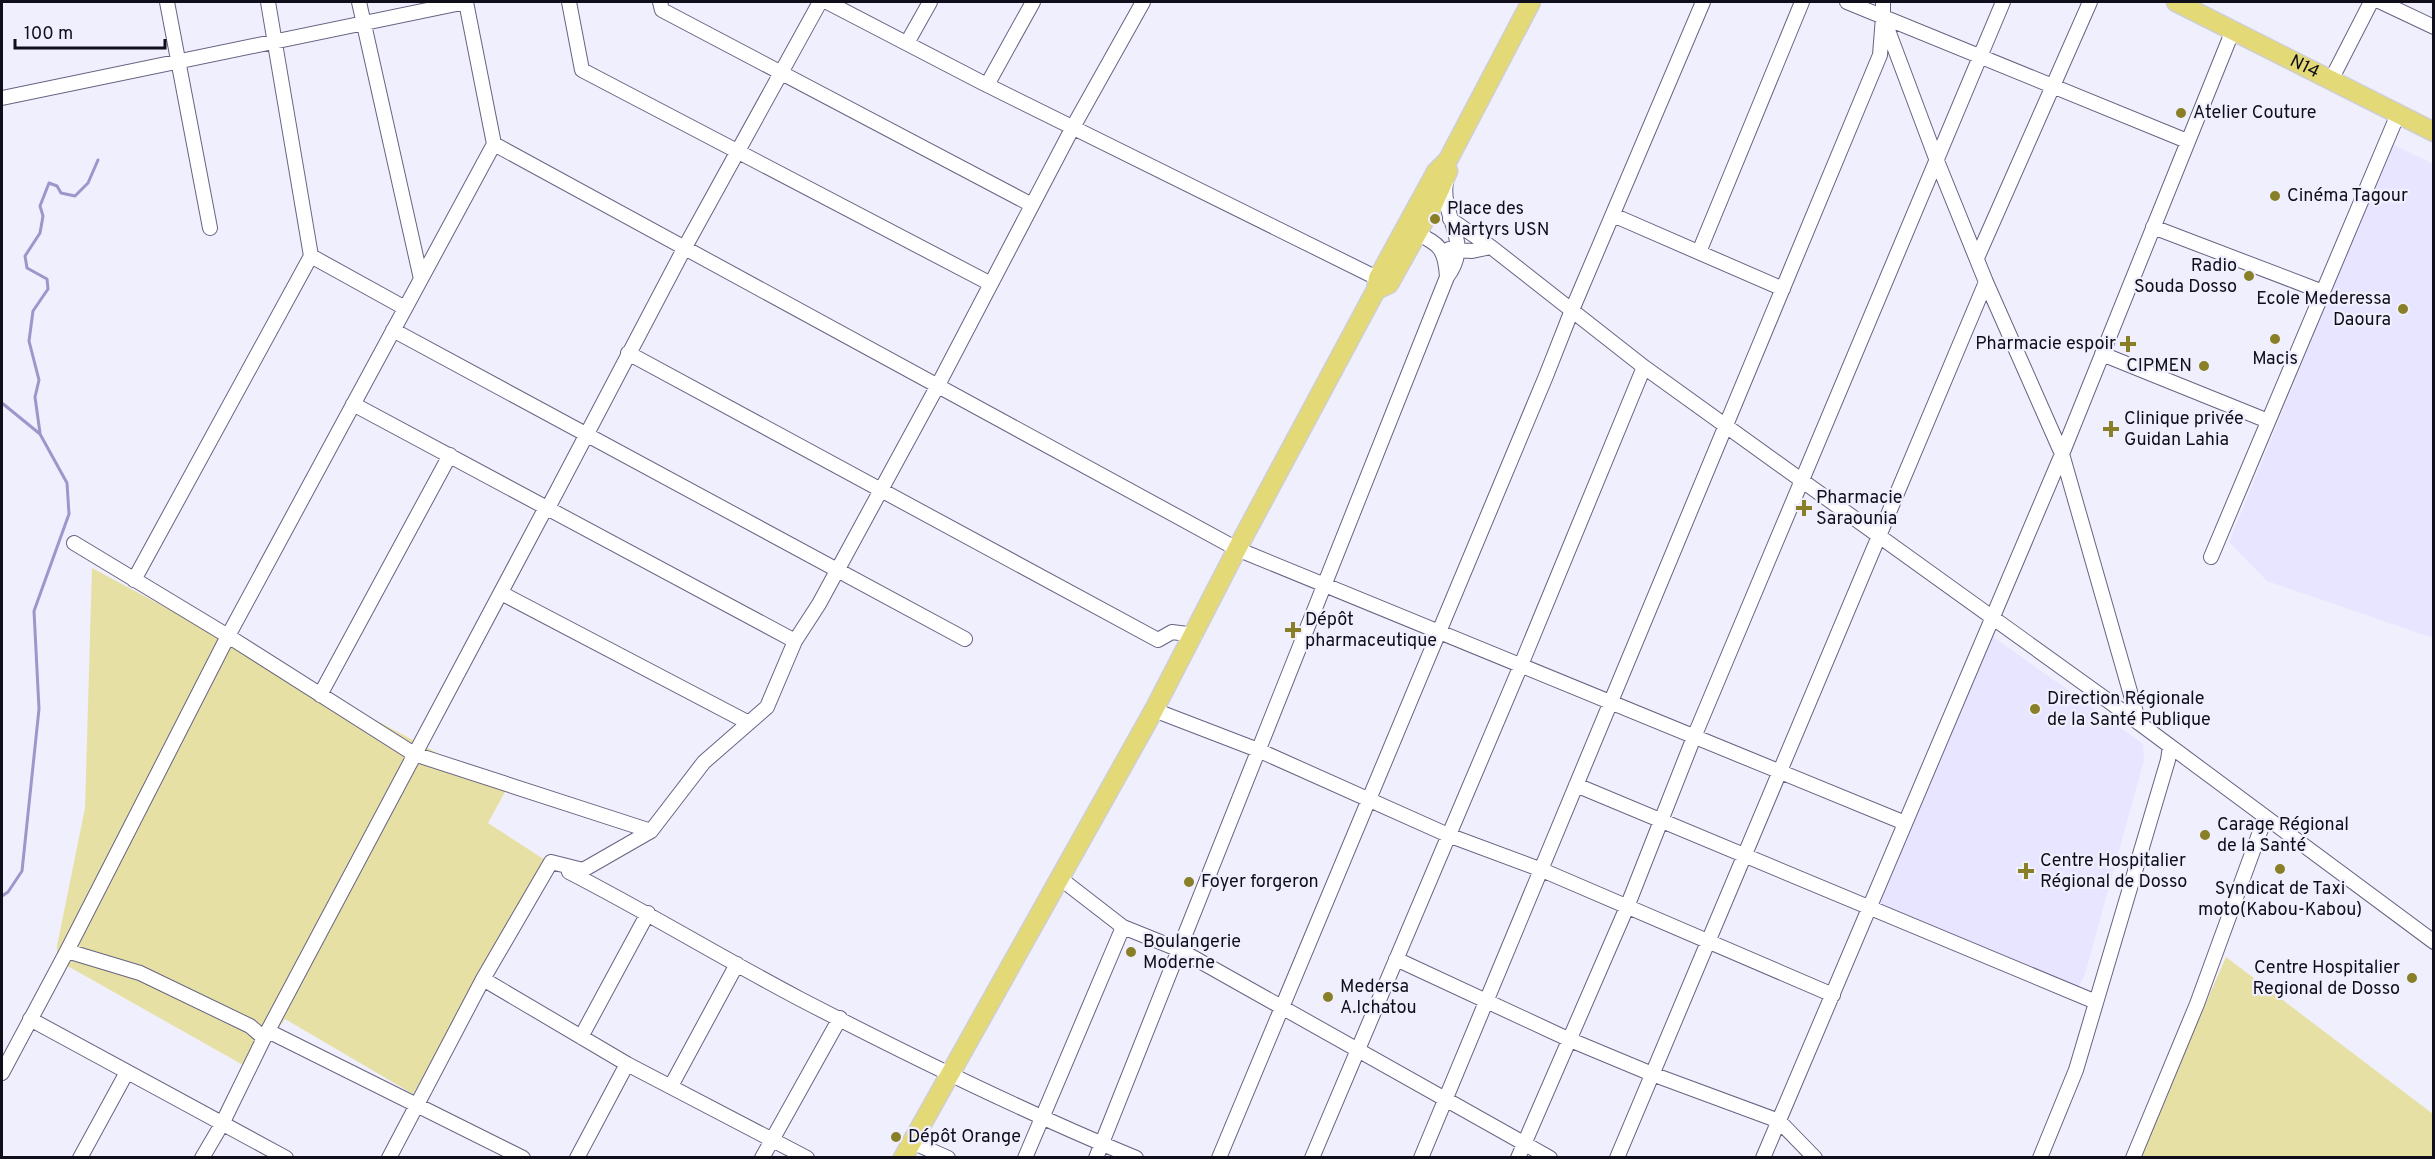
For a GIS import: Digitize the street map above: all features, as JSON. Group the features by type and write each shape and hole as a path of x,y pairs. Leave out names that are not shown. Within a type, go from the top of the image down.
{"main road":[{"path":"908,1150 1195,635 1237,549 1381,284 1448,168 1531,2"},
{"name":"N14","path":"2181,3 2433,132"}],"street":[{"path":"168,2 210,228"},
{"path":"134,580 311,256 268,2"},
{"path":"359,2 421,279"},
{"path":"2,98 466,2 494,144 228,636 2,1073"},
{"path":"569,2 582,70 991,284"},
{"path":"660,2 662,10 1032,205"},
{"path":"202,1158 628,353 820,2"},
{"path":"827,2 1381,284"},
{"path":"907,43 930,2"},
{"path":"987,85 1033,2"},
{"path":"551,862 583,870 651,831 704,762 767,707 795,641 837,571 938,385 1073,127 1143,2"},
{"path":"1220,1158 1572,310 1703,2"},
{"path":"1698,252 1802,2"},
{"path":"1847,2 2187,141"},
{"path":"1421,1158 1880,56 1883,2"},
{"path":"1518,1158 1627,907 1694,736 2003,2"},
{"path":"1977,258 2090,2"},
{"path":"2331,80 2371,2"},
{"path":"2381,2 2433,27"},
{"path":"1883,17 1937,161 1986,282 2062,453 2139,723"},
{"path":"1763,1158 2062,453 2234,30"},
{"path":"2211,557 2398,114"},
{"path":"494,144 1237,549 1905,823"},
{"path":"1096,1158 1447,277 1461,255 1457,233 1446,201 1448,168"},
{"path":"1428,202 1491,247 1644,366 2139,723 2433,942"},
{"path":"1613,215 1783,289"},
{"path":"2153,227 2323,292"},
{"path":"1412,231 1441,248 1461,255 1491,247"},
{"path":"1441,248 1445,254 1447,277"},
{"path":"311,256 405,308"},
{"path":"1617,1158 1986,282"},
{"path":"393,330 965,639"},
{"path":"628,353 1158,640 1172,632 1195,635"},
{"path":"2102,354 2268,421"},
{"path":"1312,1158 1521,665 1644,366"},
{"path":"353,404 795,641"},
{"path":"320,695 450,455"},
{"path":"74,543 228,636 414,754 651,831"},
{"path":"501,593 749,723"},
{"path":"1154,710 1258,750 1448,835 1542,870 1833,995"},
{"path":"2040,1158 2076,1070 2164,771 2169,746"},
{"path":"1576,785 2096,1002"},
{"path":"2133,1158 2197,1004 2265,818"},
{"path":"551,862 648,913 737,964 950,1075 1136,1158"},
{"path":"389,1158 483,979 551,862"},
{"path":"1061,879 1123,927 1180,950 1550,1158"},
{"path":"581,1037 648,913"},
{"path":"1024,1158 1123,927"},
{"path":"67,951 140,973 416,1103 523,1158"},
{"path":"1396,959 1568,1039 1652,1074 1779,1121 1815,1158"},
{"path":"671,1086 737,964"},
{"path":"483,979 627,1064 807,1158"},
{"path":"762,1158 840,1018"},
{"path":"30,1019 286,1158"},
{"path":"577,1158 627,1064"},
{"path":"84,1156 127,1071"},
{"path":"908,1150 948,1158"}],"shaded area":[{"path":"2392,144 2433,164 2433,638 2267,581 2229,542"},
{"path":"92,568 506,790 488,823 545,860 413,1094 285,1019 250,1069 57,960 57,946 85,808"},
{"path":"1992,636 2143,744 2144,760 2085,974 2077,990 1878,908"},
{"path":"2226,957 2433,1114 2433,1157 2138,1158"}],"waterway":[{"path":"40,433 35,397 39,380 29,341 33,311 48,289 47,279 27,268 25,256 40,233 43,216 40,206 49,183 57,186 61,193 75,196 88,183 98,160"},
{"path":"2,403 40,434 67,483 69,514 34,611 39,709 22,871 8,892 2,896"}],"place":[{"name":"Atelier Couture","path":"2181,113"},
{"name":"Cinéma Tagour","path":"2275,196"},
{"name":"Place des Martyrs USN","path":"1435,219"},
{"name":"Radio Souda Dosso","path":"2249,276"},
{"name":"Ecole Mederessa Daoura","path":"2403,309"},
{"name":"Macis","path":"2275,339"},
{"name":"Pharmacie espoir","path":"2128,344"},
{"name":"CIPMEN","path":"2204,366"},
{"name":"Clinique privée Guidan Lahia","path":"2111,429"},
{"name":"Pharmacie Saraounia","path":"1804,508"},
{"name":"Dépôt pharmaceutique","path":"1293,630"},
{"name":"Direction Régionale de la Santé Publique","path":"2035,709"},
{"name":"Carage Régional de la Santé","path":"2205,835"},
{"name":"Syndicat de Taxi moto(Kabou-Kabou)","path":"2280,869"},
{"name":"Centre Hospitalier Régional de Dosso","path":"2026,871"},
{"name":"Foyer forgeron","path":"1189,882"},
{"name":"Boulangerie Moderne","path":"1131,952"},
{"name":"Centre Hospitalier Regional de Dosso","path":"2412,978"},
{"name":"Medersa A.Ichatou","path":"1328,997"},
{"name":"Dépôt Orange","path":"896,1137"}]}
